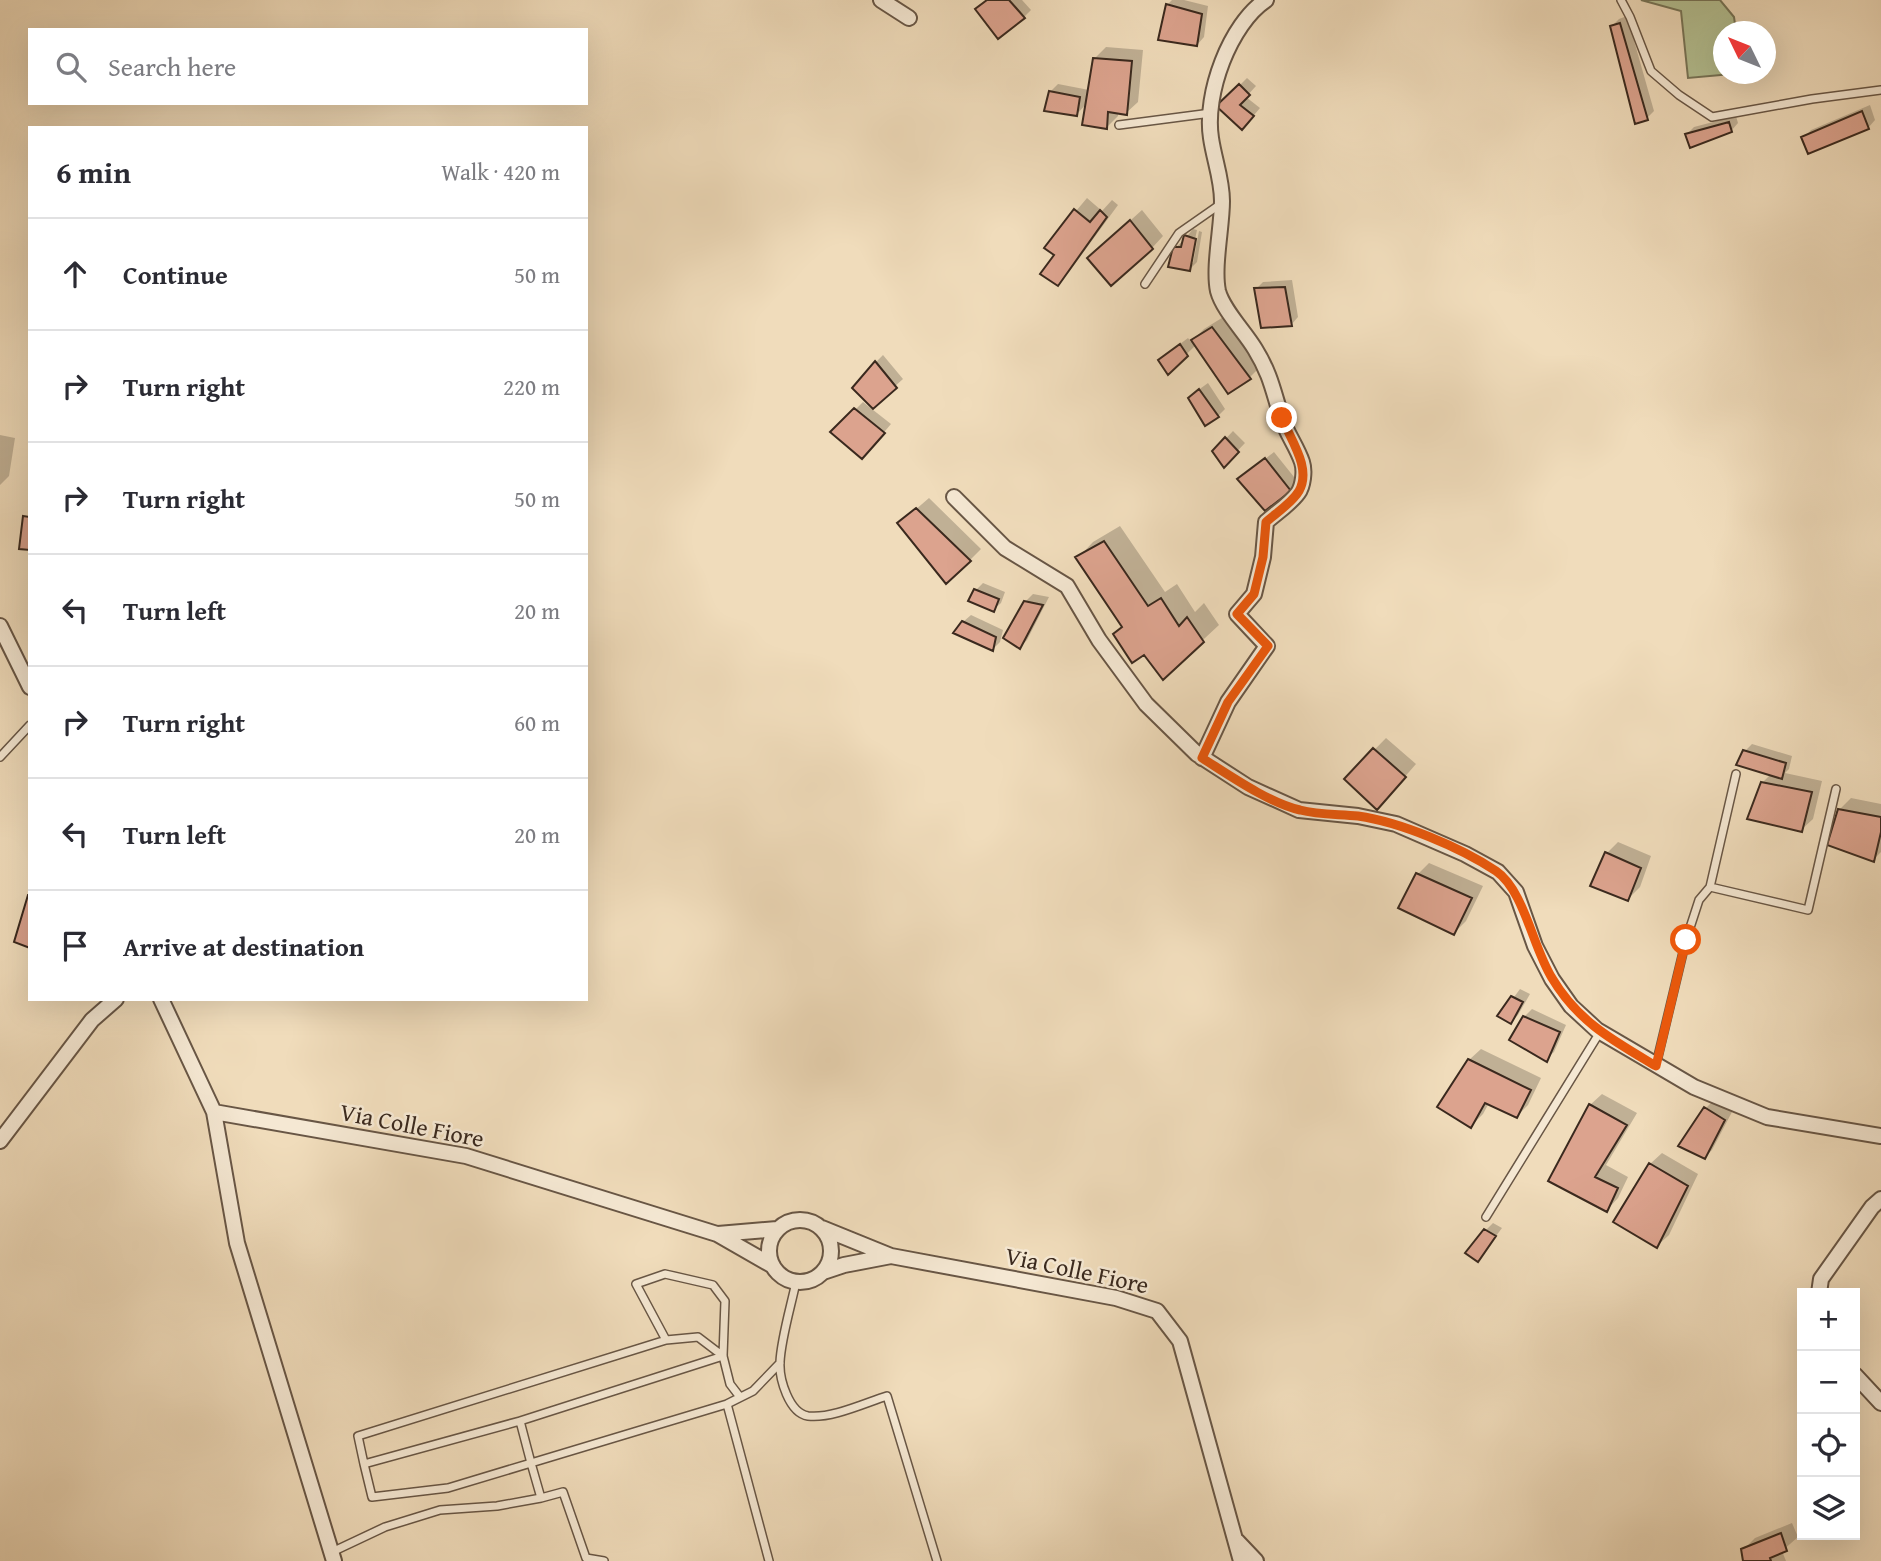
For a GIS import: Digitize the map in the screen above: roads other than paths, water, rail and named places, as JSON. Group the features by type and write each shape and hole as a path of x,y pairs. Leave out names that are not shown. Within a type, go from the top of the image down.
{"street":[{"path":"881,0 909,19"},
{"path":"1202,758 1228,702 1268,646 1237,614 1254,594 1263,557 1266,522 1298,493 1303,480 1302,464 1282,418 1271,378 1219,294 1216,276 1222,203 1217,163 1210,136 1211,113 1218,76 1228,48 1241,22 1266,0"},
{"path":"954,497 1005,548 1068,586 1099,640 1146,704 1202,758 1248,787 1299,810 1359,816 1396,824 1465,854 1498,872 1516,892 1535,946 1552,979 1571,1006 1600,1032 1656,1066 1694,1087 1767,1117 1881,1136"},
{"path":"0,626 28,683"},
{"path":"0,1141 92,1020 114,1001"},
{"path":"162,1001 214,1112 237,1243 332,1557"},
{"name":"Via Colle Fiore","path":"214,1112 467,1156 717,1234 772,1266"},
{"path":"1820,1288 1821,1279 1872,1207 1881,1199"},
{"path":"801,1219 814,1222 822,1228 831,1245 829,1264 823,1272 810,1281 796,1282 779,1274 772,1266 769,1247 777,1229 785,1223 801,1219"},
{"name":"Via Colle Fiore","path":"822,1228 891,1256 1116,1298 1157,1311 1180,1341 1241,1561"},
{"name":"Via Colle Fiore","path":"717,1234 777,1229"},
{"name":"Via Colle Fiore","path":"823,1272 891,1256"},
{"path":"1860,1380 1881,1403"},
{"path":"1232,1561 1234,1537"},
{"path":"1234,1537 1256,1561"}],"lane":[{"path":"1620,0 1630,17 1651,71 1679,95 1712,117 1881,90"},
{"path":"1119,125 1211,113"},
{"path":"1145,284 1179,233 1222,203"},
{"path":"0,757 28,727"},
{"path":"1656,1066 1686,940 1699,900 1710,887 1736,774"},
{"path":"1710,887 1808,910 1836,789"},
{"path":"1486,1217 1600,1032"},
{"path":"666,1340 636,1284 665,1274 713,1285 724,1301 723,1356 730,1384 740,1398"},
{"path":"796,1282 780,1363 787,1398 794,1409 807,1416 834,1413 887,1396 937,1561"},
{"path":"723,1356 698,1337 666,1340 358,1436 372,1497 448,1488 727,1404 753,1391 780,1363"},
{"path":"364,1465 520,1421 723,1356"},
{"path":"727,1404 769,1561"},
{"path":"520,1421 541,1498"},
{"path":"332,1557 385,1527 440,1510 498,1506 563,1492 586,1558 604,1561"}]}
